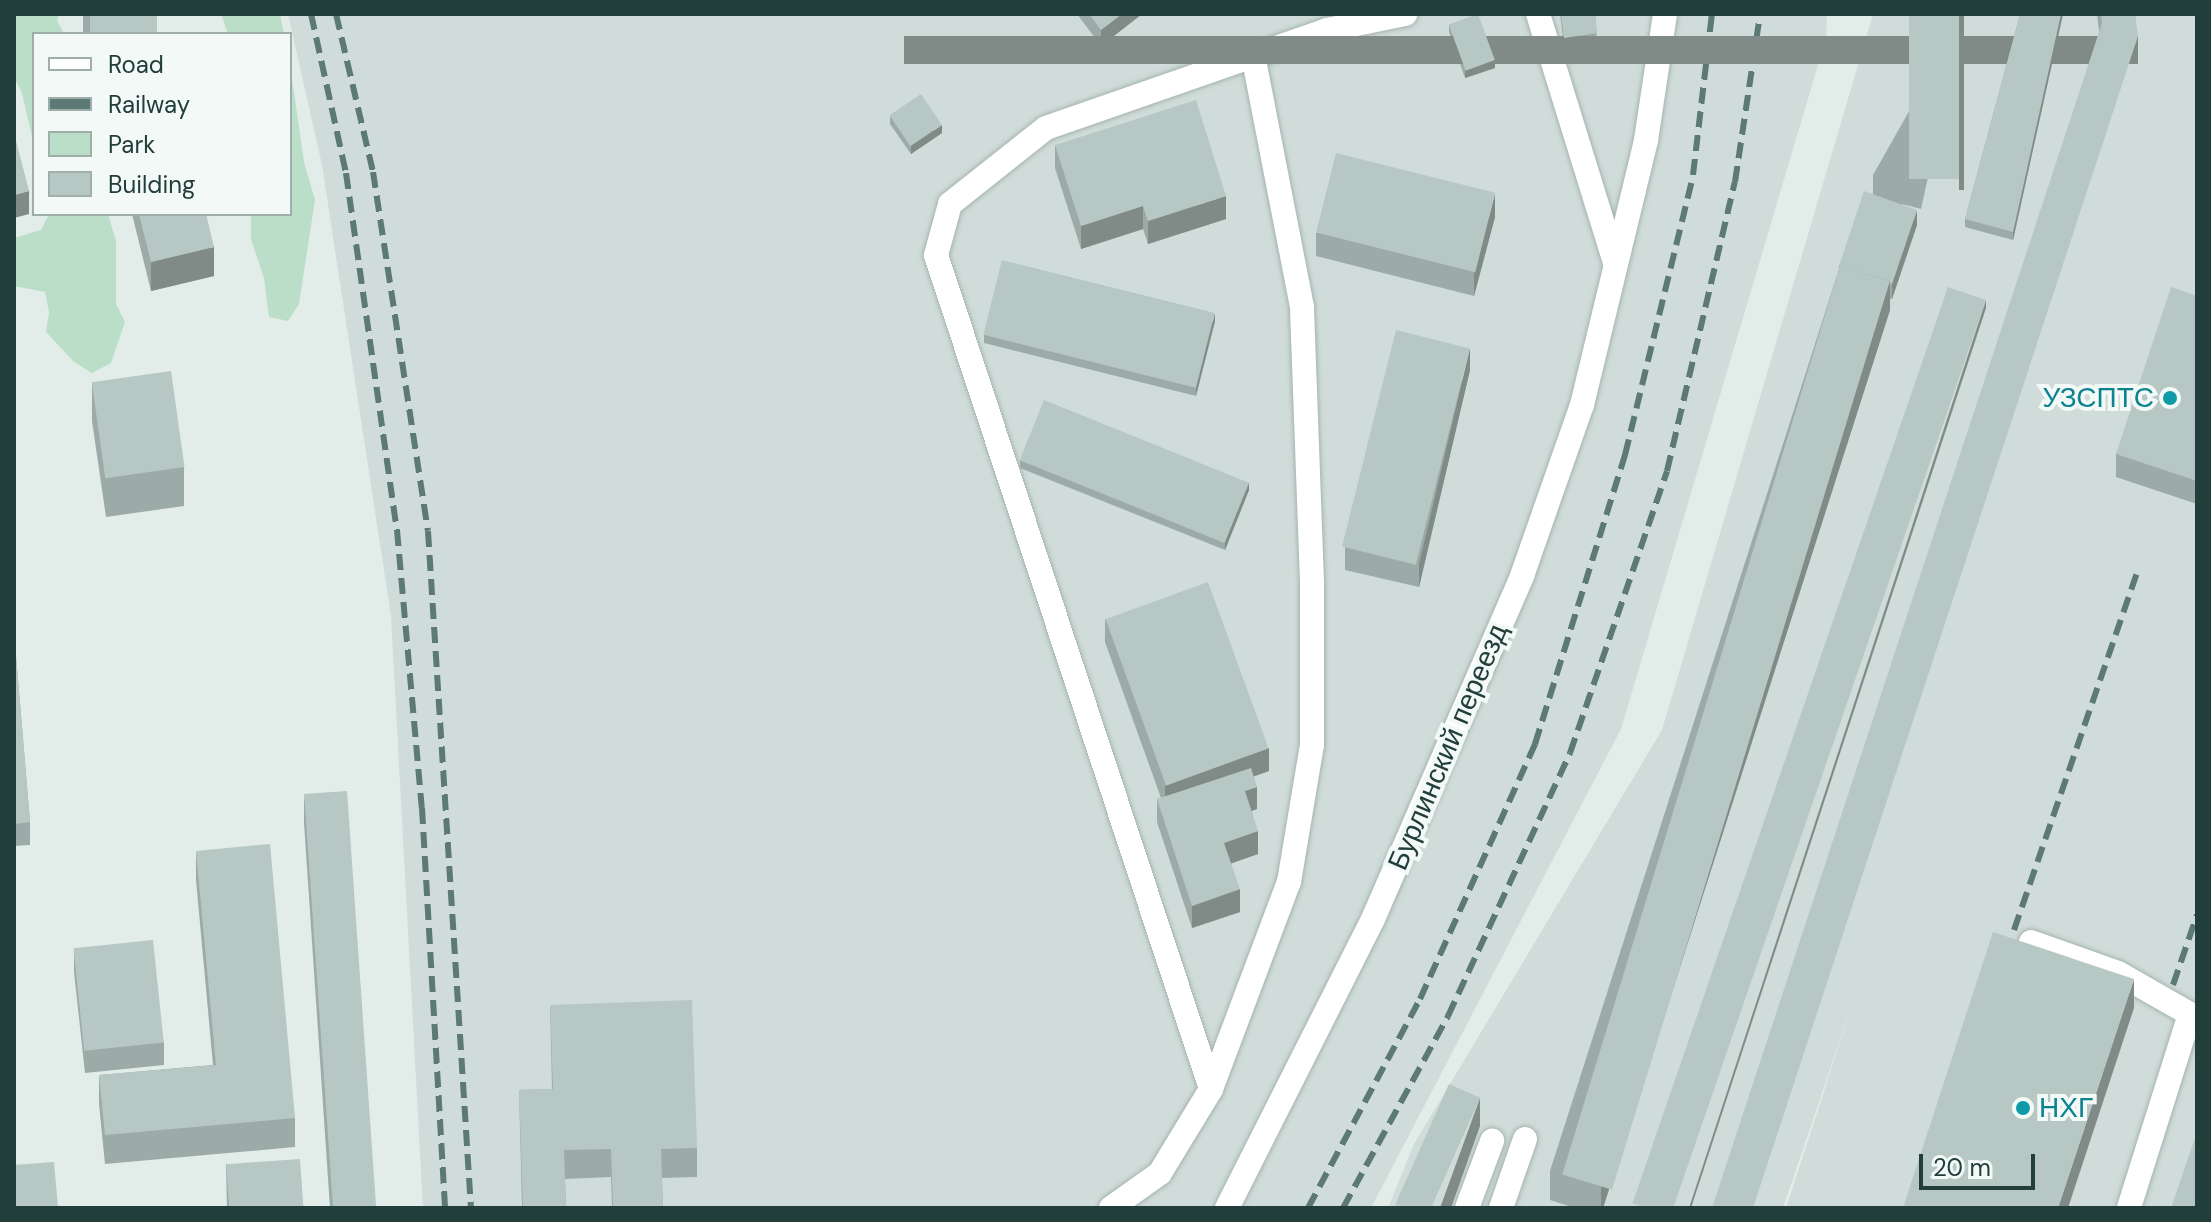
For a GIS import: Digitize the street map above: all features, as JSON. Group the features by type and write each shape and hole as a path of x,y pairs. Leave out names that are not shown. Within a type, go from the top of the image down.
{"lane":[{"path":"1211,1089 1202,1053 936,255 950,204 1046,128 1327,30 1405,14"},
{"path":"1538,14 1616,265"},
{"name":"Бурлинский переезд","path":"1227,1208 1373,919 1522,576 1582,405 1646,140 1665,14"},
{"path":"1111,1208 1160,1173 1211,1089 1289,882 1312,745 1312,582 1302,307 1253,56"},
{"path":"2031,942 2118,973 2190,1014 2129,1208"},
{"path":"1501,1208 1525,1139"},
{"path":"1467,1208 1492,1141"}],"shaded area":[{"path":"288,14 1827,14 1826,38 1621,729 1371,1208 423,1208 391,616 322,165"},
{"path":"1873,14 2197,14 2197,1208 1786,1208 1853,1002 1783,1208 1388,1208 1414,1144 1662,730"}],"green space":[{"path":"14,14 59,14 57,20 63,32 32,32 32,136 22,93 14,77"},
{"path":"221,14 280,14 284,32 227,32"},
{"path":"292,79 304,162 315,200 299,304 288,321 269,317 264,278 251,239 251,216 292,216"},
{"path":"48,216 109,216 116,241 116,304 125,322 111,363 92,373 74,362 46,332 49,312 45,292 14,286 14,238 41,230"}],"building":[{"path":"90,14 157,14 157,32 90,32"},
{"path":"1089,14 1122,14 1101,30"},
{"path":"1478,14 1495,60 1466,71 1449,25"},
{"path":"1561,14 1595,14 1597,33 1564,38"},
{"path":"1909,14 1959,14 1959,179 1909,179"},
{"path":"2020,14 2061,14 2013,232 1965,219"},
{"path":"2101,14 2135,14 2138,36 1753,1208 1712,1208 2102,23"},
{"path":"921,94 942,125 910,146 889,115"},
{"path":"1196,100 1226,196 1148,221 1143,206 1081,226 1055,145"},
{"path":"14,133 29,191 14,195"},
{"path":"1336,153 1495,193 1475,272 1316,233"},
{"path":"1864,191 1917,210 1892,284 1839,266"},
{"path":"140,216 206,216 214,247 151,262"},
{"path":"1002,260 1214,313 1196,388 983,335"},
{"path":"1840,266 1890,281 1612,1190 1562,1174"},
{"path":"1948,287 1986,300 1673,1208 1646,1208 1633,1203"},
{"name":"УЗСПТС","path":"2171,287 2197,296 2197,481 2116,454"},
{"path":"1396,330 1470,348 1416,565 1342,546"},
{"path":"171,371 184,467 105,478 92,382"},
{"path":"1044,400 1249,483 1225,543 1020,460"},
{"path":"1208,582 1269,748 1166,786 1106,619"},
{"path":"14,632 30,822 14,824"},
{"path":"1251,768 1257,787 1245,791 1258,831 1224,843 1240,889 1192,906 1157,799"},
{"path":"347,791 376,1208 333,1208 304,794"},
{"path":"270,844 295,1118 105,1135 99,1075 216,1065 196,851"},
{"name":"НХГ","path":"1993,932 2134,979 2058,1208 1903,1208"},
{"path":"153,940 164,1042 84,1051 73,948"},
{"path":"692,1000 697,1148 661,1149 663,1208 613,1208 611,1149 564,1150 566,1208 523,1208 519,1090 553,1089 550,1005"},
{"path":"1449,1084 1480,1098 1431,1208 1403,1208 1395,1205"},
{"path":"2197,1132 2197,1208 2171,1208"},
{"path":"300,1159 303,1208 229,1208 226,1164"},
{"path":"54,1162 58,1208 14,1208 14,1165"}],"railway":[{"path":"311,14 346,173 397,530 422,808 445,1208"},
{"path":"336,14 373,172 428,531 471,1208"},
{"path":"1308,1208 1420,999 1535,744 1625,455 1693,175 1712,14"},
{"path":"1343,1208 1448,1016 1570,753 1667,471 1735,182 1760,14"},
{"path":"2014,930 2139,568"},
{"path":"2173,985 2197,915"}],"place":[{"name":"УЗСПТС","path":"2170,398"},
{"name":"НХГ","path":"2023,1108"}]}
